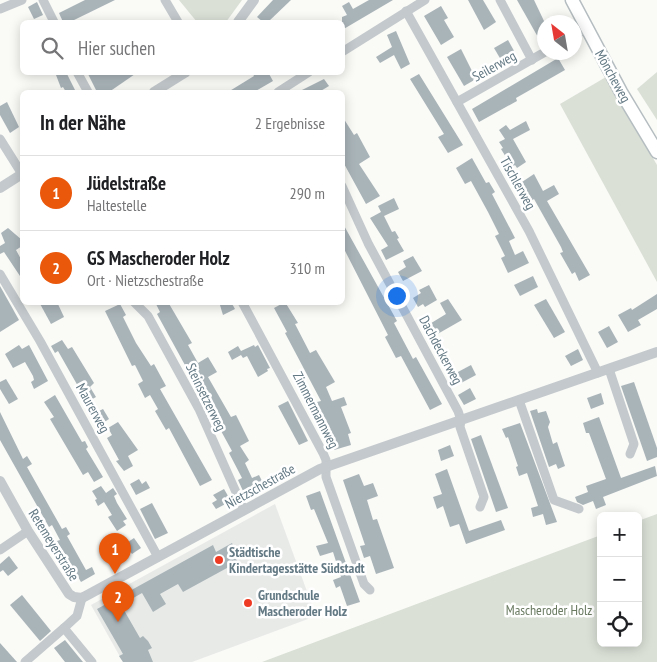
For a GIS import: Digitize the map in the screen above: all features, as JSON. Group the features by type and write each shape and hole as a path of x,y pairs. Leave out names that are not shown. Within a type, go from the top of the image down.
{"main road":[{"name":"Möncheweg","path":"572,0 621,92 657,152"}],"street":[{"path":"0,9 22,0"},
{"path":"43,0 53,20"},
{"path":"165,0 177,20"},
{"path":"239,20 254,0"},
{"path":"345,50 425,0"},
{"path":"500,0 532,60"},
{"name":"Tischlerweg","path":"406,11 542,255 598,373"},
{"path":"582,31 588,28"},
{"name":"Seilerweg","path":"457,102 537,57"},
{"path":"79,75 87,90"},
{"path":"157,90 181,75"},
{"path":"285,90 305,75"},
{"path":"0,139 20,171"},
{"path":"0,188 20,175"},
{"name":"Dachdeckerweg","path":"345,193 368,243 461,420"},
{"name":"Maurerweg","path":"0,274 40,341 158,557"},
{"name":"Steinsetzerweg","path":"137,305 148,316 199,409 244,510"},
{"name":"Zimmermannweg","path":"244,305 323,453 326,477 364,584 370,590"},
{"name":"Nietzschestraße","path":"82,598 326,466 657,352"},
{"path":"609,369 634,444 630,454"},
{"path":"519,400 554,500 579,509"},
{"path":"461,420 460,427 484,497 480,507"},
{"name":"Retemeyerstraße","path":"0,482 28,531 69,594 82,598 77,616 24,662"},
{"path":"0,550 28,531"},
{"path":"64,628 92,662"}],"shaded area":[{"name":"Grundschule Mascheroder Holz","path":"275,504 316,616 192,662 123,662 91,605"}],"green space":[{"path":"179,0 242,0 227,20 195,20"},
{"path":"657,72 657,120 637,89"},
{"path":"606,77 657,165 657,282 560,104"},
{"name":"Mascheroder Holz","path":"657,514 657,662 262,662 597,536 597,647 642,647 642,520"}],"building":[{"path":"85,0 115,0 74,20 62,20 59,13"},
{"path":"273,0 291,0 270,20 261,20 257,17"},
{"path":"369,0 393,0 345,28 345,20 342,20 342,17 347,15 342,6 349,2 353,9"},
{"path":"468,0 483,0 496,22 484,30"},
{"path":"517,0 534,0 541,15 537,15 537,35"},
{"path":"37,2 43,15 34,19 28,7"},
{"path":"441,6 448,18 444,20 454,37 441,45 424,16"},
{"path":"396,31 410,64 401,69 394,55 380,63 376,57 392,47 387,35"},
{"path":"508,40 518,58 504,65 494,48"},
{"path":"461,49 476,79 464,86 447,57"},
{"path":"555,60 559,60 565,70 516,98 517,101 479,122 472,109"},
{"path":"419,74 463,145 448,153 438,137 444,134 410,79"},
{"path":"56,75 68,75 75,90 61,88"},
{"path":"88,75 134,75 112,90 96,90"},
{"path":"270,75 273,81 257,90 231,90 254,76"},
{"path":"324,79 329,86 322,90 302,90"},
{"path":"7,102 19,127 10,133 0,115 0,106"},
{"path":"345,121 354,135 357,133 370,157 359,164 380,196 366,204 345,166"},
{"path":"526,121 530,130 513,139 526,162 517,168 515,165 512,167 501,149 503,148 499,142 505,139 499,130 506,125 510,130"},
{"path":"472,158 486,183 489,182 495,192 492,194 515,238 509,241 515,255 523,251 529,263 508,273 501,258 505,256 495,236 499,234 471,181 465,184 456,168"},
{"path":"534,174 543,191 554,185 559,194 547,201 590,275 579,281 575,272 572,274 560,253 563,252 561,247 534,199 531,201 527,195 522,182"},
{"path":"394,198 399,209 384,216 392,232 395,231 399,238 397,239 404,251 386,260 381,250 388,246 370,218 381,212 378,206"},
{"path":"345,227 397,321 394,323 413,359 416,357 442,404 430,410 401,356 396,358 385,337 388,335 345,251"},
{"path":"8,228 20,238 20,247 16,250 20,257 20,276 4,252 0,254 0,246 5,243 1,233"},
{"path":"413,256 422,271 403,281 398,272 406,267 403,261"},
{"path":"533,276 538,287 520,296 514,285"},
{"path":"429,285 437,300 425,307 423,304 418,307 413,298 421,293 419,290"},
{"path":"0,286 19,320 0,332"},
{"path":"657,294 657,309 638,320 641,325 628,332 618,315 631,308 632,310"},
{"path":"448,299 462,320 434,336 428,325 446,314 440,303"},
{"path":"546,299 565,332 554,338 534,305"},
{"path":"41,305 58,305 64,317 51,324"},
{"path":"121,305 126,315 123,317 136,343 151,366 154,364 166,386 160,389 212,480 200,486 169,428 166,430 155,411 158,409 150,395 145,398 138,384 143,381 135,365 132,366 105,311"},
{"path":"156,305 170,305 192,343 188,345 198,363 208,357 217,372 208,377 231,417 236,415 249,441 240,446 249,460 245,463 252,478 259,475 263,483 243,491 238,480 242,478 229,453 232,451 157,314 160,312"},
{"path":"220,305 233,305 235,309 223,315"},
{"path":"280,305 287,305 298,323 295,324 310,353 316,350 335,382 326,387 332,401 344,397 347,405 341,407 351,433 348,434 351,445 334,450 317,402 321,401 274,308"},
{"path":"609,326 618,342 607,348 598,332"},
{"path":"62,340 68,349 72,347 94,383 90,387 96,397 87,402 58,351 55,353 51,346"},
{"path":"19,345 22,349 29,345 48,381 34,389 31,382 34,380 33,376 25,362 13,368 5,354"},
{"path":"254,345 255,347 258,345 270,368 258,377 247,356 243,358 241,355 232,360 228,352 238,346 241,351"},
{"path":"578,349 583,360 571,366 565,356"},
{"path":"471,365 476,375 461,383 456,373"},
{"path":"6,379 18,399 9,404 0,389 0,382"},
{"path":"634,382 657,448 657,457 647,461 621,386"},
{"path":"470,388 476,399 464,405 458,395"},
{"path":"601,393 604,404 591,409 587,398"},
{"path":"55,395 82,442 85,441 88,447 86,449 103,477 94,482 88,472 83,475 50,419 54,417 44,402"},
{"path":"288,401 308,441 299,445 278,406"},
{"path":"103,409 109,419 100,425 91,415"},
{"path":"537,409 538,413 546,411 550,422 548,427 553,444 557,442 565,466 558,469 556,464 549,467 530,411"},
{"path":"0,412 23,459 27,456 32,464 27,467 62,529 66,527 70,534 67,536 86,570 92,567 95,574 81,582 57,541 60,540 52,525 49,527 0,440"},
{"path":"599,417 621,478 655,466 657,476 603,497 606,505 596,509 593,501 583,505 577,502 575,497 588,492 586,486 606,479 589,433 586,433 583,423"},
{"path":"118,422 138,450 128,456 133,466 124,471 116,461 119,460 107,438 112,435 108,428"},
{"path":"520,423 557,522 546,525 543,514 533,517 531,508 538,506 527,473 519,476 516,467 518,466 508,437 506,438 502,429"},
{"path":"481,435 508,508 496,512 471,439"},
{"path":"450,445 454,456 441,461 438,450"},
{"path":"447,469 469,531 501,520 505,530 466,544 459,524 450,527 443,506 437,509 433,497 442,494 435,474"},
{"path":"359,474 364,486 373,483 378,496 367,500 373,520 377,519 394,568 376,574 370,556 364,558 360,546 365,545 343,480"},
{"path":"139,479 142,484 146,481 150,488 136,495 130,484"},
{"path":"101,486 106,493 113,488 117,494 114,496 117,503 127,519 123,521 126,525 117,531 108,517 112,515 104,502 98,506 95,500 97,499 92,491"},
{"path":"224,489 231,501 216,509 212,503 217,500 213,495"},
{"path":"320,491 360,602 347,606 340,586 336,588 333,580 341,577 333,552 320,556 316,546 328,543 314,509 311,510 306,496"},
{"path":"152,503 168,533 155,539 140,509"},
{"path":"134,538 141,548 132,554 125,544"},
{"path":"232,543 236,552 233,554 238,562 183,592 178,584 160,594 166,604 153,612 142,593 121,605 140,638 143,636 152,648 148,650 153,662 123,662 119,656 123,654 97,609 213,545 216,552"},
{"path":"9,556 18,568 8,576 3,570 0,572 0,564"},
{"path":"22,595 51,631 40,641 10,605"},
{"path":"65,640 83,662 65,662 54,648"},
{"path":"0,643 17,662 0,662"}],"place":[{"name":"Städtische Kindertagesstätte Südstadt","path":"219,560"},
{"name":"Jüdelstraße","path":"115,574"},
{"name":"Grundschule Mascheroder Holz","path":"248,603"},
{"name":"GS Mascheroder Holz","path":"118,622"}]}
